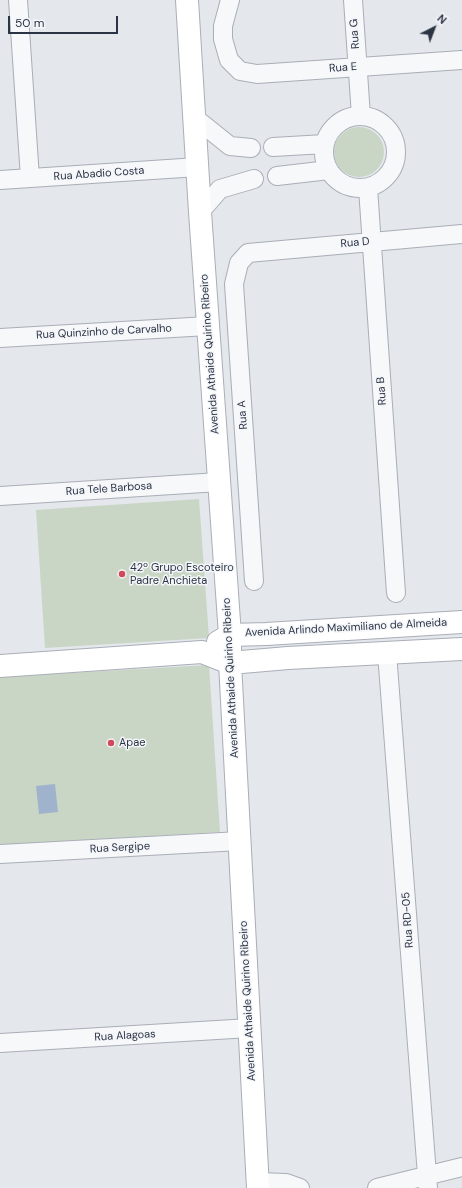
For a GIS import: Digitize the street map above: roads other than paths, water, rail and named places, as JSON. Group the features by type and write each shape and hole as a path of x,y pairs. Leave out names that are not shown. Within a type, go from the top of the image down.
{"street":[{"path":"18,0 30,178"},
{"name":"Avenida Athaide Quirino Ribeiro","path":"188,0 200,212 230,635 230,663 258,1185"},
{"name":"Rua E","path":"230,0 223,26 223,40 229,60 240,71 257,74 462,60"},
{"name":"Rua G","path":"353,0 361,116"},
{"path":"361,116 374,119 385,126 392,137 396,149 395,162 389,174 380,183 368,188 356,188 346,185 336,179 325,162 325,144 330,133 338,124 349,118 361,116"},
{"path":"195,118 230,146 251,148"},
{"path":"273,147 325,144"},
{"name":"Rua Abadio Costa","path":"0,180 198,167"},
{"path":"277,176 329,170"},
{"path":"200,212 220,189 254,179"},
{"name":"Rua B","path":"368,188 396,593"},
{"name":"Rua D","path":"248,253 462,234"},
{"name":"Rua A","path":"248,253 239,263 234,284 254,581"},
{"name":"Rua Quinzinho de Carvalho","path":"0,338 208,326"},
{"name":"Rua Tele Barbosa","path":"0,496 219,482"},
{"name":"Avenida Arlindo Maximiliano de Almeida","path":"230,635 462,622"},
{"path":"266,634 269,660"},
{"path":"202,652 230,635"},
{"path":"0,666 202,652 230,663 462,649"},
{"name":"Rua RD-05","path":"387,653 428,1181"},
{"name":"Rua Sergipe","path":"0,854 240,841"},
{"name":"Rua Alagoas","path":"0,1043 250,1028"},
{"path":"377,1188 428,1181 462,1167"},
{"path":"258,1185 286,1183 300,1188"}],"water":[{"path":"55,784 58,812 39,814 36,786"}],"place":[{"name":"42º Grupo Escoteiro Padre Anchieta","path":"122,574"},
{"name":"Apae","path":"111,743"}]}
